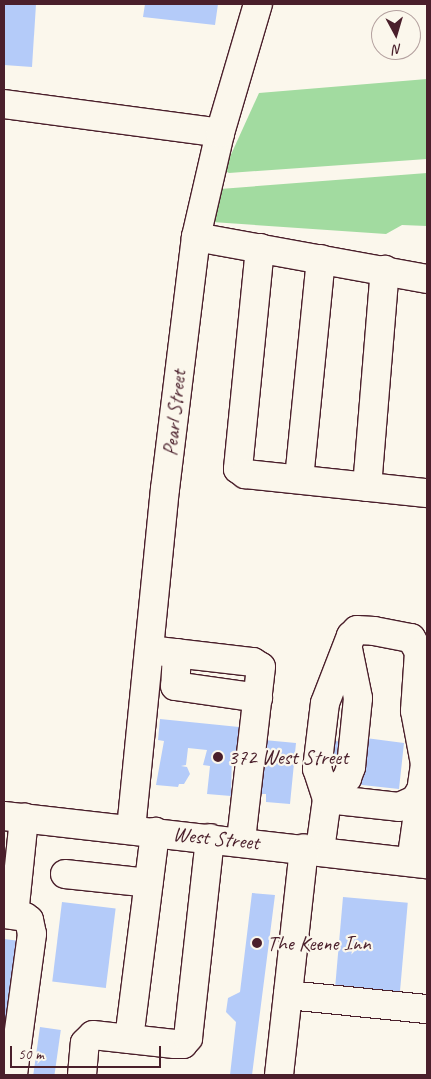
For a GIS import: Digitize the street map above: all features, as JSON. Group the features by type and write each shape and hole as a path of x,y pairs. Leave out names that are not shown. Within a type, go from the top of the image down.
{"street":[{"name":"Pearl Street","path":"129,1039 149,883 143,830 149,650 196,237 220,133 258,4"},
{"path":"4,104 220,133"},
{"path":"196,237 427,278"},
{"path":"260,248 238,469 245,474 427,492"},
{"path":"299,479 321,259"},
{"path":"366,486 385,270"},
{"path":"279,1075 288,995 312,849 327,799 316,770 323,710 348,649 351,636 357,630 403,635 416,642 419,652 415,722 425,754 421,790 419,863"},
{"path":"149,650 259,663 258,698 241,841"},
{"path":"327,799 399,807 415,800 421,790"},
{"path":"14,817 9,915 29,920 32,934 14,1075"},
{"name":"West Street","path":"14,817 312,849 419,863"},
{"path":"82,1075 87,1038 93,1035 175,1044 188,1038 210,838"},
{"path":"65,874 149,883"},
{"path":"288,995 427,1009"}],"green space":[{"path":"427,79 427,159 229,173 224,170 259,93"},
{"path":"427,173 427,226 402,225 386,234 212,222 220,189"}],"building":[{"path":"4,4 36,4 32,67 4,65"},
{"path":"145,4 218,4 215,25 143,17"},
{"name":"372 West Street","path":"160,719 239,727 237,752 232,752 231,796 207,794 210,766 203,765 207,750 188,748 186,765 181,766 187,767 190,774 184,784 179,784 178,787 156,785 164,741 158,740"},
{"path":"358,737 404,743 399,789 353,784 356,764 325,760 328,740 357,744"},
{"path":"264,740 296,743 290,804 266,802 266,794 259,794"},
{"name":"The Keene Inn","path":"252,893 275,895 252,1075 230,1075 236,1022 226,1012 228,998 240,992"},
{"path":"343,897 408,903 400,995 335,990"},
{"path":"62,902 116,909 106,988 52,981"},
{"path":"4,939 20,941 5,1038 4,1038"},
{"path":"40,1027 61,1030 54,1075 33,1075"}],"place":[{"name":"372 West Street","path":"218,757"},
{"name":"The Keene Inn","path":"257,943"}]}
